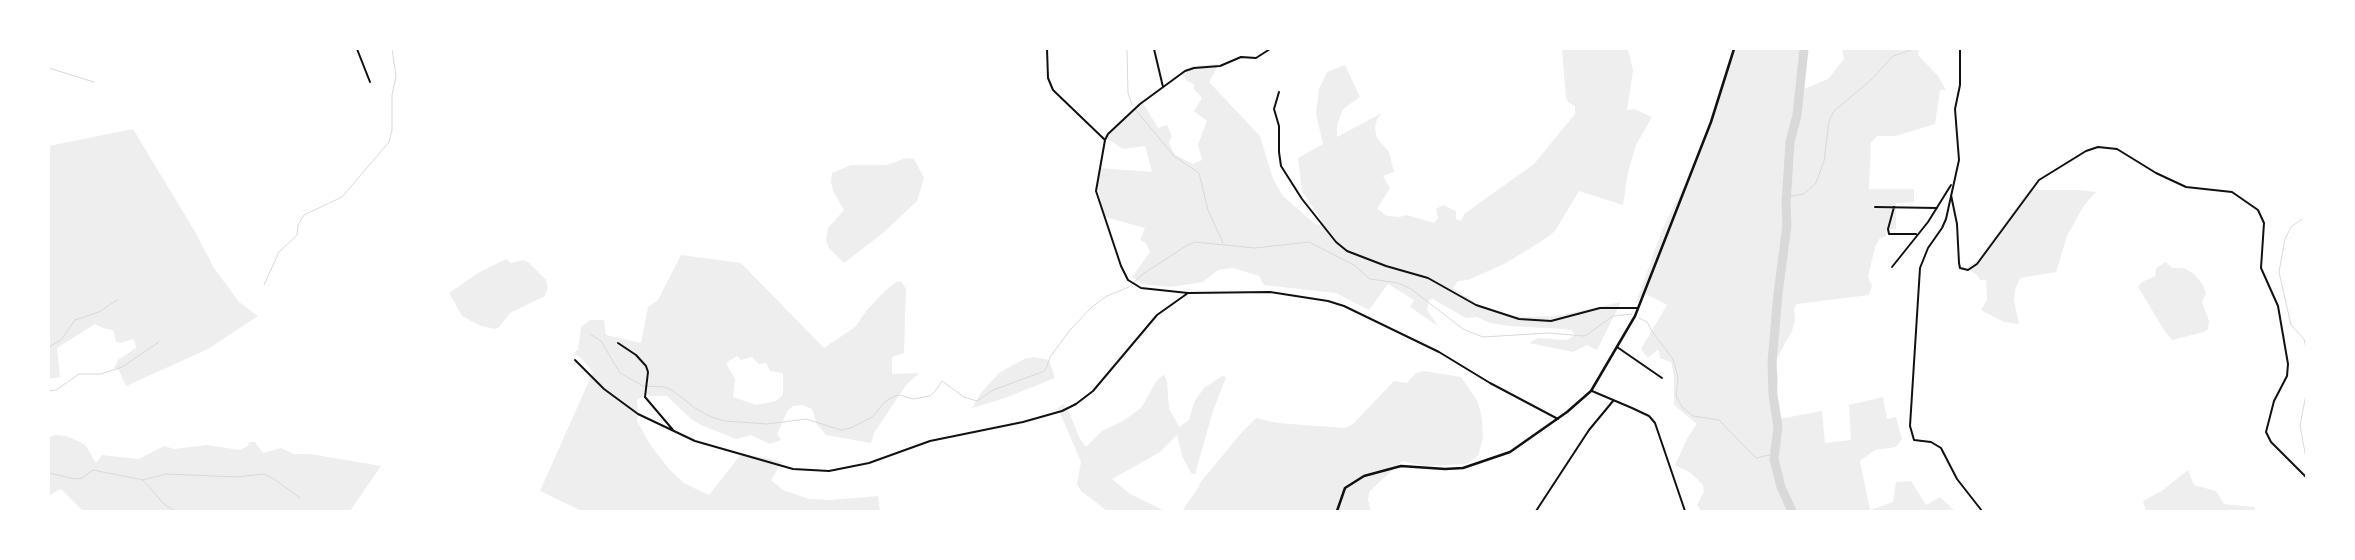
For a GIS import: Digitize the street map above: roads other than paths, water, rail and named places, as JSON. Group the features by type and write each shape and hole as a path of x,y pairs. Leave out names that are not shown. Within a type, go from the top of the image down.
{"street":[{"path":"357,49 370,82"},
{"path":"1047,49 1048,78 1053,90 1104,140"},
{"path":"1154,49 1163,87"},
{"path":"1270,49 1256,58 1241,57 1220,66 1194,68 1178,75 1111,130 1104,140 1096,191 1121,266 1130,281 1137,286 1188,293 1270,292 1322,300 1344,306 1439,352 1490,383 1558,419"},
{"path":"1337,511 1345,488 1364,476 1401,466 1445,469 1479,463 1510,452 1558,419 1591,391 1638,308 1711,122 1734,49"},
{"path":"1960,49 1960,84 1955,109 1959,160 1942,228 1925,253 1919,273 1910,434 1914,440 1931,442 1940,448 1957,479 1982,511"},
{"path":"1279,92 1274,109 1279,130 1281,166 1302,199 1336,242 1347,250 1386,266 1428,278 1476,305 1519,320 1551,321 1600,308 1638,308"},
{"path":"1951,195 1958,224 1960,268 1968,270 1977,264 2039,180 2086,151 2098,147 2117,149 2156,173 2186,187 2232,192 2258,210 2264,223 2261,268 2278,306 2288,364 2287,376 2274,401 2266,432 2271,442 2306,477"},
{"path":"1892,267 1937,208 1952,183"},
{"path":"1875,207 1937,208"},
{"path":"1894,207 1888,229 1889,234 1917,234"},
{"path":"575,360 604,389 625,405 638,414 674,431 716,449 793,469 829,471 869,464 930,441 1023,422 1062,411 1076,404 1093,391 1157,314 1188,293"},
{"path":"618,343 636,355 646,366 648,372 645,397 674,431"},
{"path":"1617,347 1662,378"},
{"path":"1591,391 1650,416 1655,423 1685,511"},
{"path":"1536,511 1589,430 1613,401"}],"waterway":[{"path":"264,285 279,252 297,235 298,225 304,215 342,197 389,142 392,130 392,95 396,76 392,49"},
{"path":"1127,49 1128,93 1132,105"},
{"path":"1792,511 1781,487 1774,459 1778,427 1773,395 1772,362 1787,225 1786,204 1790,142 1797,115 1804,49"},
{"path":"1787,197 1804,194 1816,183 1824,161 1829,121 1834,111 1871,80 1893,56 1914,49"},
{"path":"49,68 94,82"},
{"path":"1135,109 1174,156 1199,173 1208,210 1223,243"},
{"path":"2302,219 2291,227 2285,239 2279,272 2291,325 2304,339 2306,349"},
{"path":"590,334 601,341 620,373 643,386 664,387 672,390 695,408 711,417 725,421 767,424 806,419 841,430 851,428 872,417 886,401 895,396 900,395 913,399 930,396 942,381 964,397 977,401 993,390 1042,372 1046,369 1050,357 1070,330 1093,306 1107,296 1129,287 1143,274 1195,242 1255,248 1309,242 1354,265 1370,279 1398,283 1411,289 1463,329 1483,337 1548,333 1585,336 1613,316 1632,314"},
{"path":"49,347 61,340 75,320 99,312 117,300"},
{"path":"1639,318 1647,322 1673,359 1678,378 1676,396 1682,407 1693,416 1719,420 1756,458 1774,454"},
{"path":"49,391 56,390 79,374 101,374 122,367 159,342"},
{"path":"2306,394 2300,426 2306,458"},
{"path":"49,473 75,479 82,478 93,470 143,480 166,474 236,477 264,474 300,498"},
{"path":"143,480 164,504 175,511"}]}
